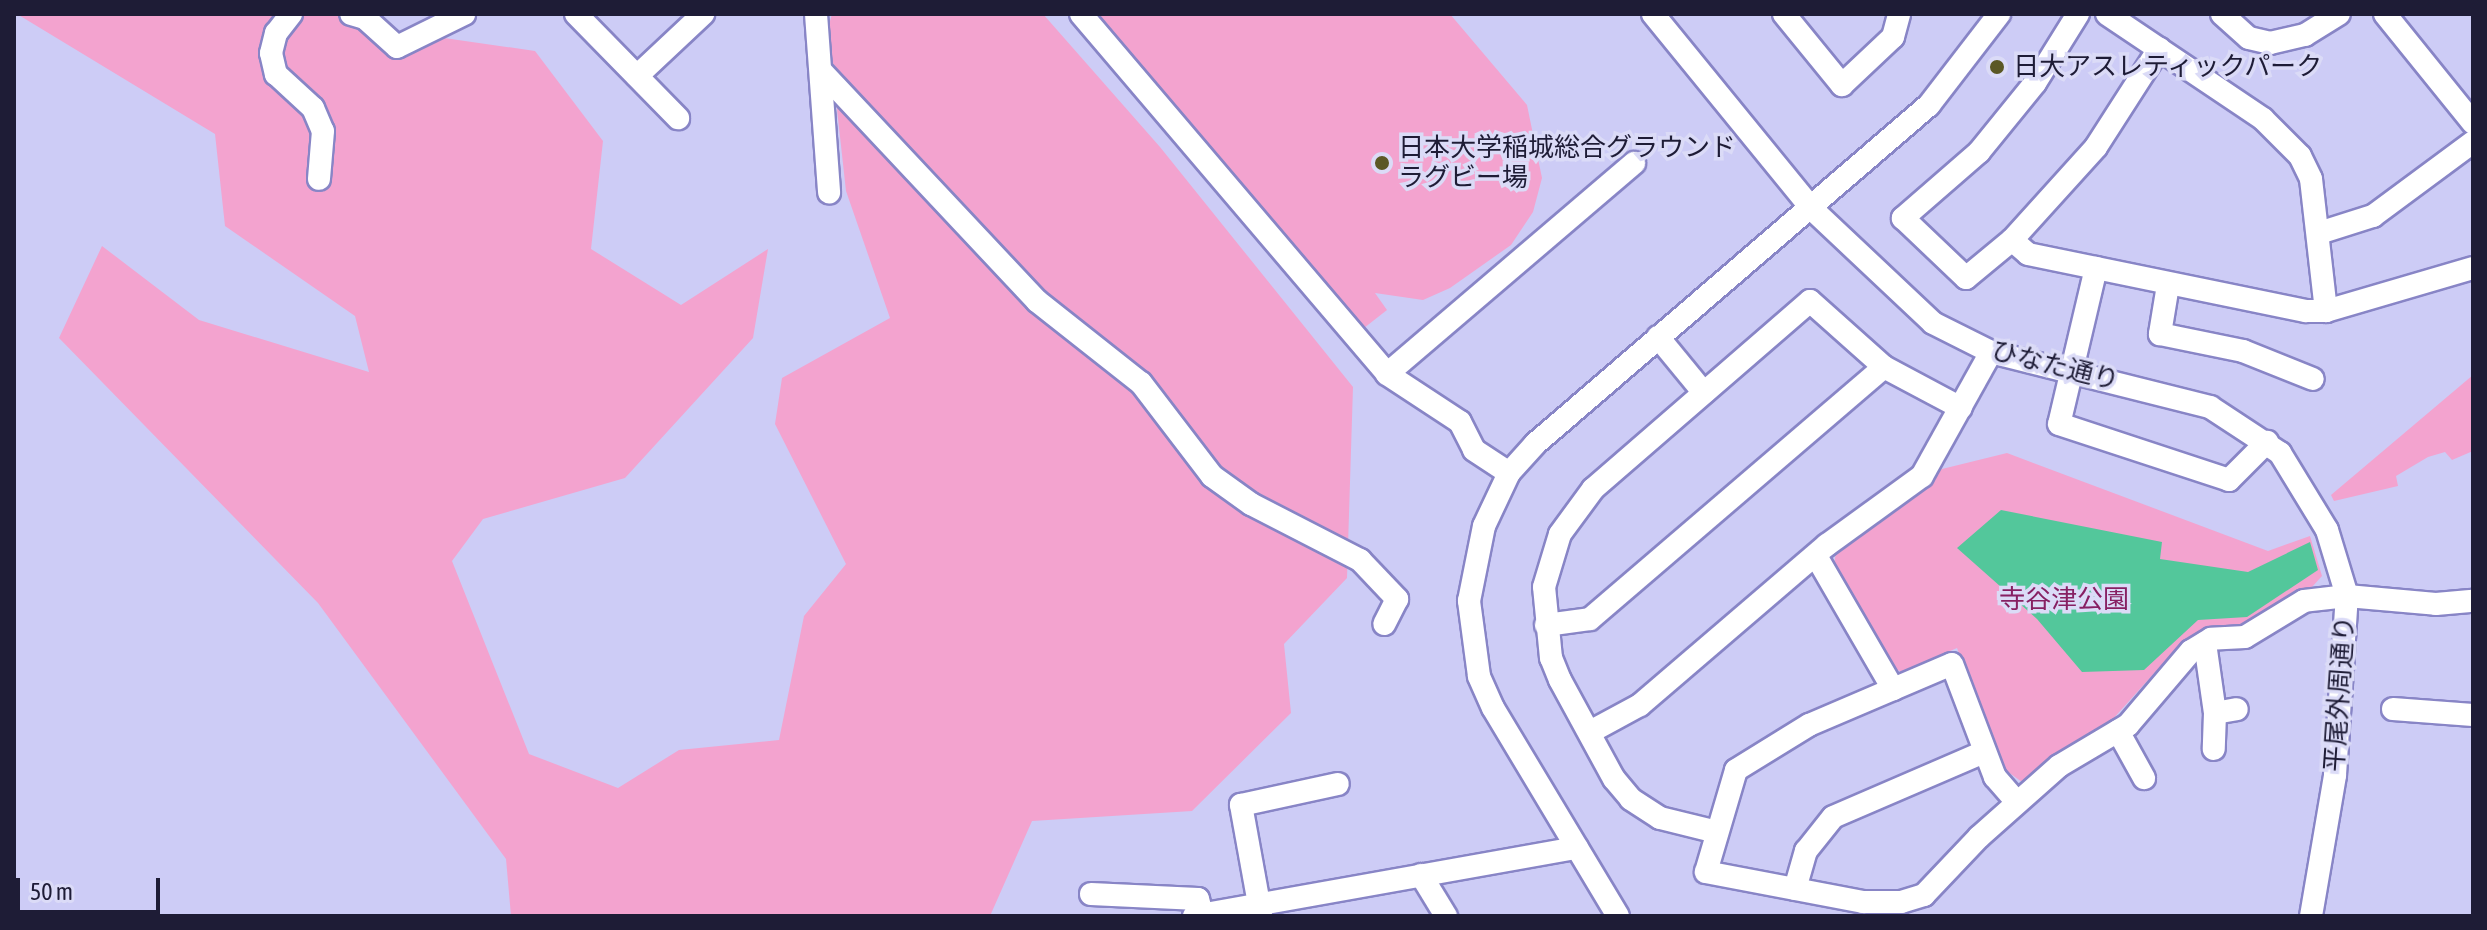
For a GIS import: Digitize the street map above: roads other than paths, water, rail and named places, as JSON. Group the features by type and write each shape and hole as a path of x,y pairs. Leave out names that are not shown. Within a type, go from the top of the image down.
{"street":[{"path":"291,14 276,33 271,53 276,74 313,108 323,131 319,179"},
{"path":"351,14 365,18 397,47 464,14"},
{"path":"576,14 678,118"},
{"path":"637,76 703,14"},
{"path":"816,14 823,73 829,193"},
{"path":"1081,14 1387,374 1460,422 1474,450 1509,473"},
{"path":"1784,14 1842,85 1893,37 1899,14"},
{"path":"1618,916 1493,708 1471,640 1474,566 1484,526 1509,473 1535,444 1812,209 1929,105 1999,14"},
{"path":"2078,14 2035,83 1979,152 1903,218 1966,278 2012,240 2096,147 2159,49"},
{"path":"2107,14 2280,132 2311,179 2326,311"},
{"path":"2222,14 2249,38 2270,43 2305,35 2339,14"},
{"path":"2385,14 2473,123"},
{"name":"ひなた通り","path":"1660,17 1812,209 1923,315 1991,352 2210,407 2267,442 2306,489 2320,517 2347,596"},
{"path":"823,73 1037,301 1141,383 1212,476 1251,504 1360,560 1397,599 1384,624"},
{"path":"2455,100 2473,86"},
{"path":"2319,233 2373,216 2473,142"},
{"path":"1387,374 1634,163"},
{"path":"2012,240 2028,254 2168,285 2326,311 2473,268"},
{"path":"2096,268 2059,424 2229,480 2267,442"},
{"path":"2168,285 2160,334 2243,351 2313,379"},
{"path":"1717,832 1660,818 1631,799 1560,680 1546,625 1550,558 1574,510 1810,301 1884,367 1961,408"},
{"path":"1658,337 1704,393"},
{"path":"1590,732 1640,705 1816,556 1922,476 1991,352"},
{"path":"1546,625 1590,619 1884,367"},
{"path":"1816,556 1893,689"},
{"path":"2017,802 1995,777 1952,664 1809,725 1736,770 1706,872 1863,902 1901,902 1924,895 2017,802 2059,766 2118,731 2191,651 2205,643 2245,637 2304,601 2347,596"},
{"name":"平尾外周通り","path":"2311,916 2335,775 2347,596 2436,604 2473,601"},
{"path":"2205,643 2226,711 2214,749"},
{"path":"2393,709 2473,715"},
{"path":"2118,731 2144,778"},
{"path":"1795,889 1806,851 1833,817 1984,752"},
{"path":"1260,910 1241,805 1338,784"},
{"path":"1091,894 1198,899 1198,915 1260,910 1421,875 1577,848"},
{"path":"1421,875 1446,916"}],"place":[{"name":"日大アスレティックパーク","path":"1997,67"},
{"name":"日本大学稲城総合グラウンド ラグビー場","path":"1382,163"}],"park label":[{"name":"寺谷津公園","path":"2064,600"}]}
